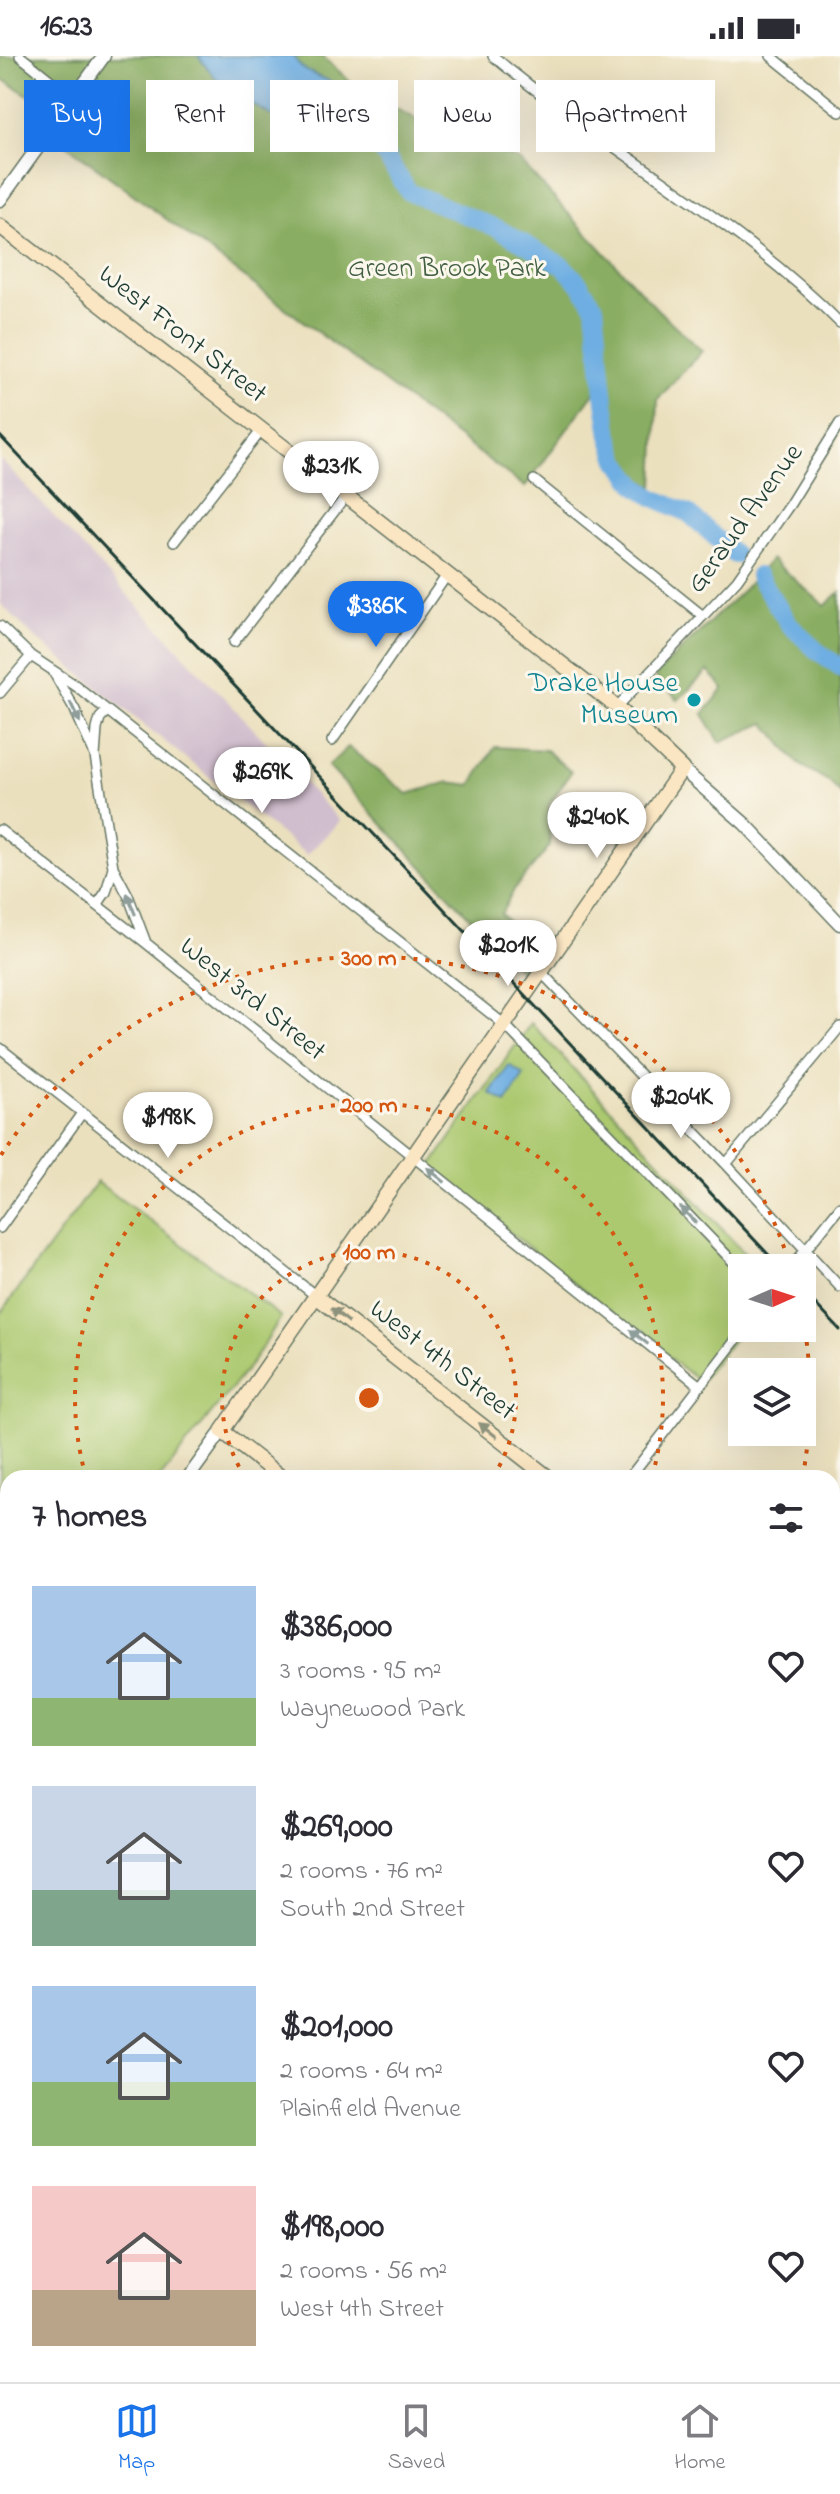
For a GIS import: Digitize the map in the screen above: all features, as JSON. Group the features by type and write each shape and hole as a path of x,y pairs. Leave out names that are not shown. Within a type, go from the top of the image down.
{"main road":[{"name":"West Front Street","path":"0,226 617,707 682,769"},
{"path":"272,1470 222,1431 682,769"},
{"name":"West 4th Street","path":"316,1296 539,1470"}],"street":[{"path":"20,56 50,80"},
{"path":"87,80 104,56"},
{"path":"493,56 743,240 840,323"},
{"path":"771,56 840,112"},
{"path":"0,200 35,152"},
{"name":"Geraud Avenue","path":"617,707 737,580 840,423"},
{"path":"174,542 261,431"},
{"path":"534,480 703,616"},
{"path":"234,642 346,496"},
{"path":"332,741 447,575"},
{"path":"0,626 31,656 107,711 505,1025 728,1256"},
{"path":"0,693 31,656"},
{"path":"52,670 75,710 95,756"},
{"path":"107,711 100,718 97,729 95,756 113,867 128,895 146,943"},
{"name":"West Front Street","path":"682,769 745,824 840,924"},
{"name":"West 3rd Street","path":"0,830 700,1386"},
{"path":"97,905 106,892 113,867"},
{"path":"542,973 840,1287"},
{"path":"726,1164 840,1027"},
{"name":"West 4th Street","path":"0,1048 316,1296"},
{"path":"0,1228 82,1113"},
{"path":"802,1254 840,1207"},
{"path":"635,1470 734,1342"},
{"path":"194,1470 222,1431"}],"shaded area":[{"path":"0,459 340,821 307,855 33,636 0,603"}],"green space":[{"name":"Green Brook Park","path":"0,56 322,56 349,80 270,80 270,152 398,152 398,110 414,118 414,152 496,152 519,160 657,309 702,351 658,399 654,487 628,472 601,383 525,487 76,152 130,152 130,80 24,80 24,92 0,78"},
{"path":"771,559 825,606 840,592 840,793 828,781 799,764 765,723 720,742 703,714 724,689 708,671 678,700 654,676"},
{"path":"348,747 408,794 449,782 471,785 495,747 546,750 571,772 549,805 550,846 515,888 501,914 539,955 521,972 328,766"},
{"path":"531,1023 745,1254 728,1254 728,1342 731,1342 700,1382 429,1169"},
{"path":"97,1182 281,1317 254,1360 166,1470 0,1470 0,1314"}],"water":[{"path":"198,56 294,56 306,70 327,80 270,80 270,115 254,105 254,80 215,78"},
{"path":"509,1065 524,1075 506,1103 490,1093"}],"waterway":[{"path":"383,152 409,192 499,229 563,266 579,283 595,307 610,436 618,460 637,486 654,498 688,513 735,555"},
{"path":"758,576 789,624 816,650 840,667"}],"railway":[{"path":"0,436 768,1254"},
{"path":"816,1305 840,1330"}],"place":[{"name":"Drake House Museum","path":"694,700"}]}
